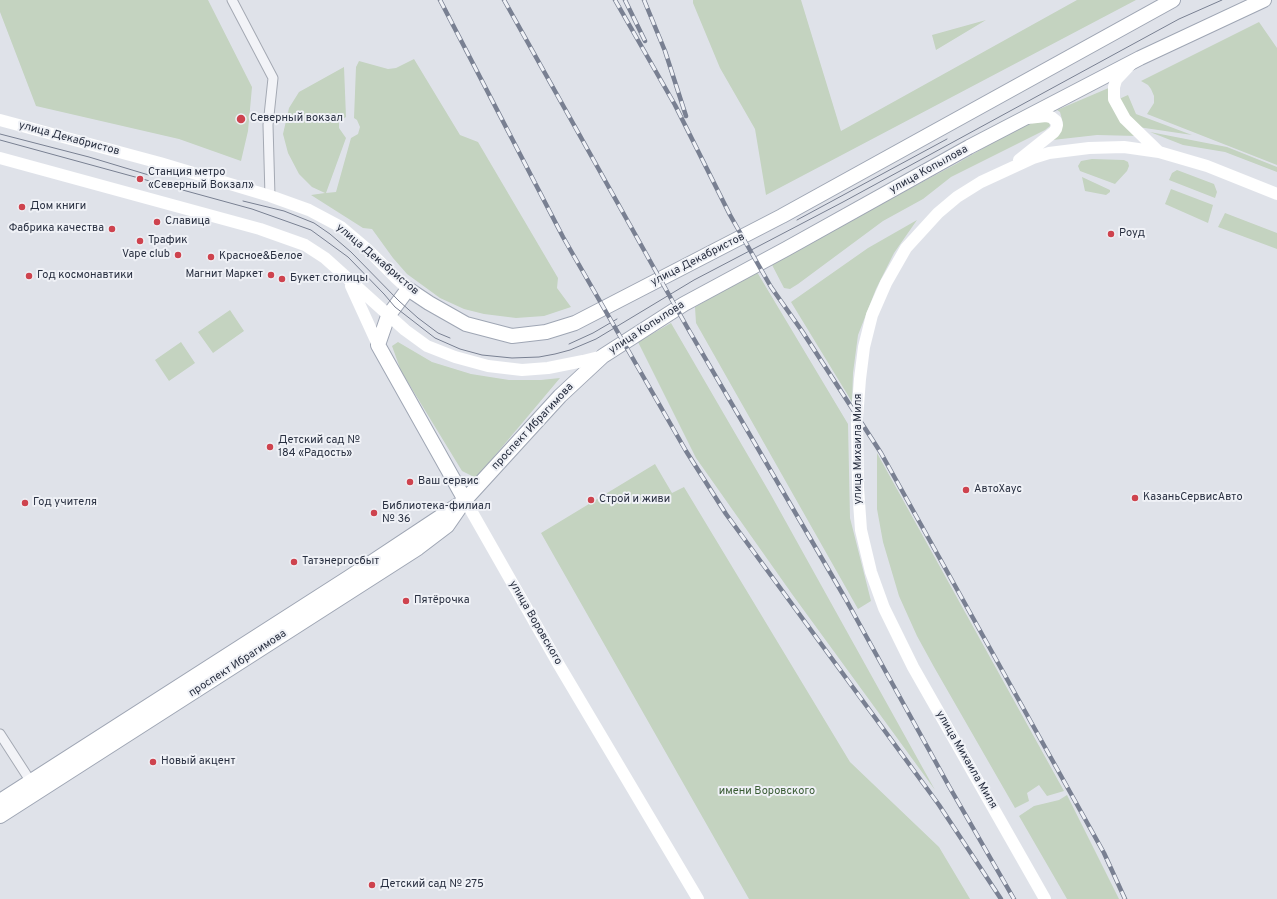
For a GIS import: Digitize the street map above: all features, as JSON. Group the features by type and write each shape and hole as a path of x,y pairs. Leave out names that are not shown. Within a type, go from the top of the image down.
{"main road":[{"name":"улица Декабристов","path":"0,120 160,163 270,196 309,210 341,227 367,249 395,277 429,303 466,324 512,336 546,332 582,320 782,216 1173,0"},
{"name":"улица Копылова","path":"603,356 684,304 1025,118 1132,62 1264,0"},
{"path":"1132,62 1116,80 1114,87 1114,99 1125,120 1159,152"},
{"path":"1008,169 1056,129 1056,121 1051,117 1025,118"},
{"name":"улица Михаила Миля","path":"1045,899 913,667 884,608 871,572 862,530 858,488 857,418 864,347 872,315 886,282 906,248 938,214 963,193 981,182 1033,158 1058,151 1089,148 1124,147 1159,152 1207,166 1277,194"},
{"path":"0,158 222,218 305,245 325,258 388,316 427,346 455,357 488,366 522,370 548,368 583,362 603,356"},
{"name":"улица Воровского","path":"349,281 378,345 465,500 559,665 698,899"},
{"path":"378,345 388,316 408,288"},
{"name":"проспект Ибрагимова","path":"0,816 34,787 465,500 560,396 603,356"},
{"name":"проспект Ибрагимова","path":"0,801 34,787"}],"street":[{"path":"232,0 273,78 268,125 270,196"},
{"path":"0,734 34,787"}],"green space":[{"path":"0,0 208,0 252,87 248,131 241,161 179,139 36,106 0,12"},
{"path":"693,0 801,0 841,131 1077,0 1136,0 766,195 755,129 720,68"},
{"path":"986,20 936,50 932,35"},
{"path":"1259,22 1277,48 1277,165 1147,114 1154,103 1154,96 1148,85 1141,81"},
{"path":"414,59 460,135 478,142 558,278 557,288 571,307 544,316 516,318 484,314 464,309 440,298 407,274 393,258 372,229 363,228 311,195 325,193 312,187 299,174 288,153 283,134 289,108 299,92 344,67 346,117 339,122 339,128 346,138 326,193 336,192 351,138 358,134 360,127 357,120 354,118 356,67 359,61 388,69 396,68"},
{"path":"1111,87 1137,136 1097,135 1044,141 1063,123 1060,112 1057,110"},
{"path":"1128,95 1136,114 1192,135 1138,127 1125,115 1119,99"},
{"path":"1049,121 1050,126 1045,130 951,177 923,199 883,221 798,284 790,289 784,288 771,263 956,164 1025,124"},
{"path":"1150,132 1227,147 1277,167 1277,172 1225,152 1183,145"},
{"path":"1092,159 1124,160 1128,162 1129,166 1127,171 1115,184 1080,171 1078,166 1081,161"},
{"path":"1177,170 1214,184 1217,192 1215,198 1169,180 1172,173"},
{"path":"1082,177 1110,190 1110,192 1106,195 1085,191"},
{"path":"1171,189 1213,205 1208,223 1165,204"},
{"path":"1225,213 1277,233 1277,249 1218,227"},
{"path":"917,220 894,253 876,289 858,335 853,373 852,402 791,302 868,248"},
{"path":"757,272 848,424 850,518 871,601 858,609 696,323 695,307"},
{"path":"230,310 244,331 213,353 198,332"},
{"path":"671,323 771,495 935,790 792,594 696,458 638,342"},
{"path":"181,342 195,363 169,381 155,360"},
{"path":"398,342 432,362 471,374 509,380 541,380 560,378 476,478 462,471 401,371 392,346"},
{"path":"877,453 1064,791 1047,796 1039,785 1027,793 1029,801 1015,808 934,667 917,636 899,596 883,542 877,509"},
{"name":"имени Воровского","path":"655,464 672,493 684,487 850,762 939,847 970,899 749,899 541,533"},
{"path":"1067,795 1119,899 1067,899 1019,816 1034,806 1059,800"}],"tram line":[{"path":"0,140 252,209 311,230 348,257 395,307 435,338 460,349 482,355 512,358 539,357 570,350 596,339 694,280 843,202 1179,19 1222,0"},
{"path":"0,134 89,157 152,176"},
{"path":"797,220 947,139"},
{"path":"243,201 284,211 314,223 330,234 351,252 399,301 418,318 438,333 450,338"},
{"path":"569,344 593,333 617,319"}],"railway":[{"path":"440,0 563,237 686,451 726,514 939,805 1001,899"},
{"path":"504,0 687,327 845,598 950,788 1014,899"},
{"path":"615,0 675,105 730,215 771,287 802,331 881,453 1104,853 1125,899"},
{"path":"625,0 645,41"},
{"path":"644,0 665,51 686,116"}],"place":[{"name":"Северный вокзал","path":"241,119"},
{"name":"Станция метро «Северный Вокзал»","path":"140,179"},
{"name":"Дом книги","path":"22,207"},
{"name":"Славица","path":"157,222"},
{"name":"Фабрика качества","path":"112,229"},
{"name":"Роуд","path":"1111,234"},
{"name":"Трафик","path":"140,241"},
{"name":"Vape club","path":"178,255"},
{"name":"Красное&Белое","path":"211,257"},
{"name":"Магнит Маркет","path":"271,275"},
{"name":"Год космонавтики","path":"29,276"},
{"name":"Букет столицы","path":"282,279"},
{"name":"Детский сад № 184 «Радость»","path":"270,447"},
{"name":"Ваш сервис","path":"410,482"},
{"name":"АвтоХаус","path":"966,490"},
{"name":"КазаньСервисАвто","path":"1135,498"},
{"name":"Строй и живи","path":"591,500"},
{"name":"Год учителя","path":"25,503"},
{"name":"Библиотека-филиал № 36","path":"374,513"},
{"name":"Татэнергосбыт","path":"294,562"},
{"name":"Пятёрочка","path":"406,601"},
{"name":"Новый акцент","path":"153,762"},
{"name":"Детский сад № 275","path":"372,885"}]}
